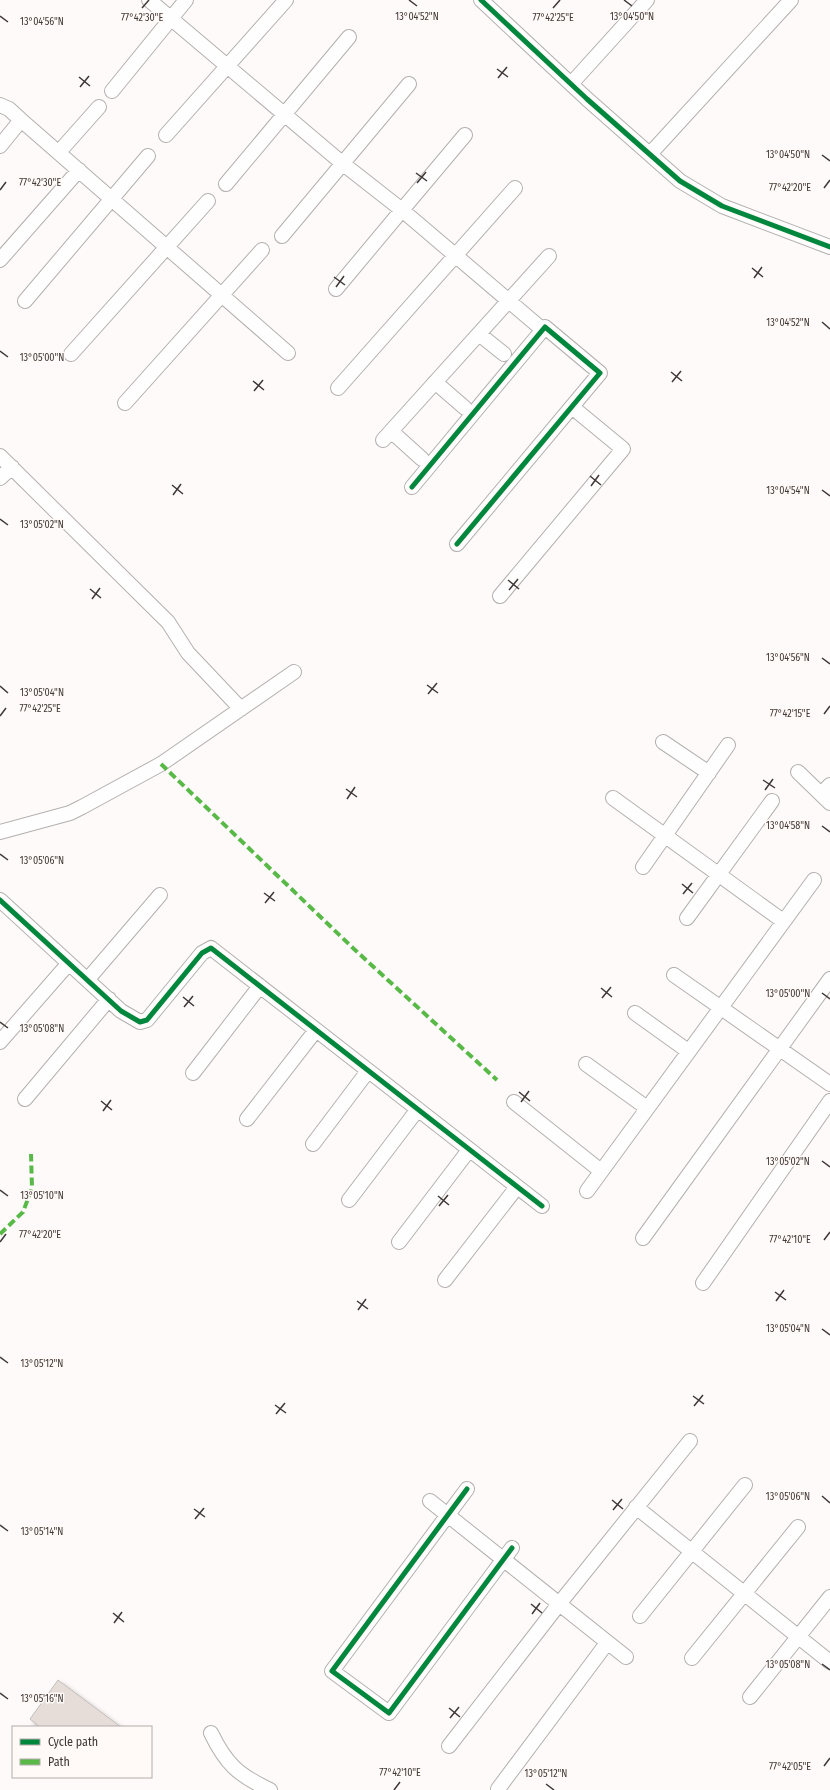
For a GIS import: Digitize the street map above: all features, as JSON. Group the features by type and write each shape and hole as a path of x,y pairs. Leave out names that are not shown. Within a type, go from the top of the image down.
{"street":[{"path":"149,0 342,163 402,210 543,330 545,328 600,373 457,544"},
{"path":"112,91 186,0"},
{"path":"166,135 286,0"},
{"path":"481,0 571,84 680,181 722,206 830,247"},
{"path":"571,84 647,0"},
{"path":"650,154 791,0"},
{"path":"226,184 349,37"},
{"path":"282,236 409,84"},
{"path":"0,105 9,109 59,152 288,353"},
{"path":"59,152 99,107"},
{"path":"0,146 21,120"},
{"path":"336,289 465,134"},
{"path":"25,301 113,200 148,156"},
{"path":"0,260 79,170"},
{"path":"338,388 515,188"},
{"path":"71,354 208,201"},
{"path":"125,403 262,250"},
{"path":"422,459 387,436 549,256"},
{"path":"412,487 543,330"},
{"path":"479,334 504,354"},
{"path":"435,382 465,408"},
{"path":"500,596 623,450 572,407"},
{"path":"0,456 168,622 188,654 241,709"},
{"path":"0,478 12,467"},
{"path":"0,832 70,814 82,808 161,764 294,672"},
{"path":"663,742 708,773"},
{"path":"644,867 728,745"},
{"path":"798,772 827,794"},
{"path":"613,798 784,921"},
{"path":"687,918 772,801"},
{"path":"587,1190 814,880"},
{"path":"88,979 160,895"},
{"path":"0,900 88,979 121,1011 140,1022 147,1020 202,954 211,948 542,1206"},
{"path":"0,1042 70,963"},
{"path":"674,975 779,1050 830,1084"},
{"path":"643,1238 830,979"},
{"path":"193,1073 260,986"},
{"path":"25,1099 109,999"},
{"path":"634,1013 688,1051"},
{"path":"247,1119 316,1030"},
{"path":"586,1064 647,1108"},
{"path":"313,1144 368,1071"},
{"path":"703,1283 830,1101"},
{"path":"514,1102 601,1171"},
{"path":"349,1200 418,1109"},
{"path":"399,1242 469,1150"},
{"path":"445,1280 517,1187"},
{"path":"449,1746 559,1604 690,1441"},
{"path":"640,1616 745,1485"},
{"path":"467,1489 332,1670 389,1714 512,1548"},
{"path":"430,1501 626,1658"},
{"path":"636,1507 830,1662"},
{"path":"692,1658 798,1528"},
{"path":"750,1698 830,1597"},
{"path":"498,1788 607,1643"},
{"path":"210,1733 221,1754 235,1770 252,1782 270,1790"}],"building":[{"path":"58,1680 120,1726 39,1726 30,1719"}],"marked path":[{"path":"161,764 354,949 497,1080"},
{"path":"0,1234 23,1212 32,1188 31,1154"}],"cycle path":[{"path":"481,0 587,99 680,181 722,206 830,247"},
{"path":"412,487 545,327 600,373 457,544"},
{"path":"0,900 121,1011 140,1022 147,1020 202,953 211,948 542,1206"},
{"path":"467,1489 332,1671 389,1713 512,1548"}]}
